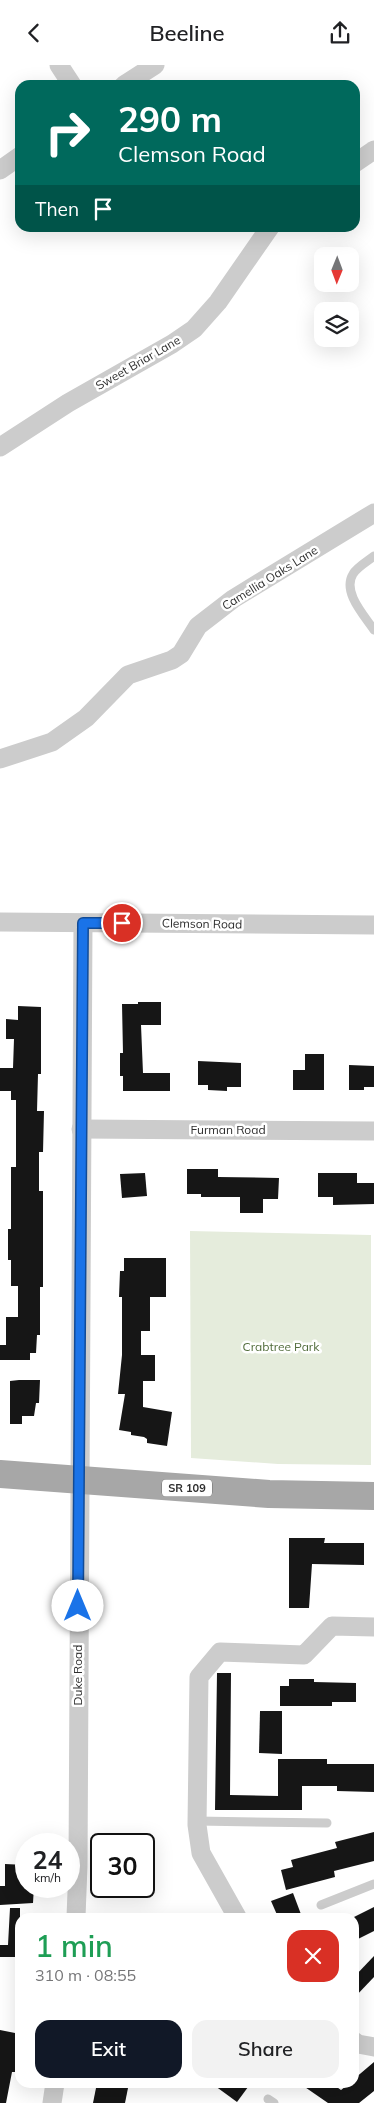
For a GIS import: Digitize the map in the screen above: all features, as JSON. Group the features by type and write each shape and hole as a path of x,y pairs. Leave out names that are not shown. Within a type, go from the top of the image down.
{"main road":[{"name":"SR 109","path":"0,1474 269,1494 374,1496"}],"street":[{"path":"59,65 69,80"},
{"path":"132,80 155,65"},
{"path":"360,160 374,150"},
{"path":"0,170 15,160"},
{"name":"Sweet Briar Lane","path":"0,447 68,403 172,344 194,329 218,302 267,232"},
{"name":"Camellia Oaks Lane","path":"0,759 52,742 86,718 128,675 172,660 181,654 198,626 233,599 374,513"},
{"name":"Clemson Road","path":"0,922 374,925"},
{"name":"Duke Road","path":"76,1913 78,1866 83,923"},
{"name":"Furman Road","path":"81,1129 374,1131"},
{"path":"235,1913 201,1853 197,1821 199,1677 220,1652 304,1655 332,1626 374,1627"},
{"path":"359,2044 374,2047"},
{"path":"52,2103 55,2088"}],"lane":[{"path":"374,556 353,573 350,584 351,595 374,630"},
{"path":"197,1821 326,1823"},
{"path":"321,1905 374,1884"}],"green space":[{"name":"Crabtree Park","path":"190,1231 371,1235 371,1465 278,1464 191,1458"}],"building":[{"path":"138,1002 161,1002 161,1025 141,1025 143,1073 170,1073 170,1091 123,1091 123,1076 120,1076 120,1053 123,1053 122,1004 138,1004"},
{"path":"18,1006 41,1007 41,1074 38,1074 37,1111 44,1111 43,1152 39,1152 39,1191 43,1191 43,1287 40,1287 40,1335 37,1335 36,1353 30,1353 30,1360 0,1360 0,1345 6,1345 6,1317 18,1317 18,1286 11,1286 11,1260 8,1260 8,1229 11,1229 11,1167 16,1167 16,1100 11,1100 11,1091 0,1091 0,1068 13,1068 14,1039 6,1039 6,1019 18,1020"},
{"path":"305,1054 324,1054 324,1090 293,1090 293,1070 305,1070"},
{"path":"198,1061 241,1063 241,1087 227,1087 227,1091 208,1090 208,1085 198,1085"},
{"path":"349,1065 374,1066 374,1087 364,1087 364,1090 349,1090"},
{"path":"187,1169 218,1169 218,1177 279,1178 278,1199 263,1199 263,1213 240,1213 240,1197 201,1197 201,1194 187,1194"},
{"path":"145,1173 147,1196 122,1198 120,1174"},
{"path":"318,1173 357,1173 357,1183 374,1183 374,1204 333,1205 333,1197 318,1197"},
{"path":"124,1258 166,1258 166,1297 150,1297 150,1331 141,1331 141,1355 155,1355 155,1381 143,1381 143,1407 172,1412 167,1446 147,1443 147,1439 144,1437 131,1435 131,1432 119,1430 125,1394 118,1394 122,1355 122,1297 119,1297 120,1271 124,1271"},
{"path":"40,1380 39,1403 36,1403 34,1416 22,1416 22,1424 10,1424 10,1381"},
{"path":"289,1538 325,1538 324,1543 364,1543 364,1565 312,1564 309,1608 289,1608"},
{"path":"217,1673 231,1673 230,1795 278,1796 278,1759 327,1759 327,1764 374,1764 374,1792 337,1791 337,1786 302,1786 302,1810 215,1810"},
{"path":"289,1679 314,1679 314,1682 356,1683 356,1702 332,1702 332,1706 280,1706 280,1686 289,1686"},
{"path":"260,1711 282,1711 282,1754 259,1753"},
{"path":"374,1832 374,1861 334,1871 335,1877 286,1890 281,1870 293,1867 291,1860 337,1848 335,1842"},
{"path":"5,1864 15,1864 15,1898 33,1898 33,1903 0,1905 0,1886 5,1886"},
{"path":"293,1893 300,1913 276,1913 271,1901"},
{"path":"374,1907 374,1931 359,1938 359,1914"},
{"path":"10,1908 20,1908 20,1913 15,1913 15,1957 0,1957 0,1945 8,1945"},
{"path":"374,1956 374,1977 359,1993 359,1972"},
{"path":"0,2030 15,2033 15,2072 12,2072 6,2103 0,2103"},
{"path":"374,2062 374,2091 359,2103 328,2103 306,2088 338,2088 341,2090 344,2088 359,2088 359,2075"},
{"path":"96,2088 128,2088 125,2103 93,2103"},
{"path":"218,2088 247,2088 237,2102"}],"route":[{"path":"78,1606 83,923 122,923"}]}
